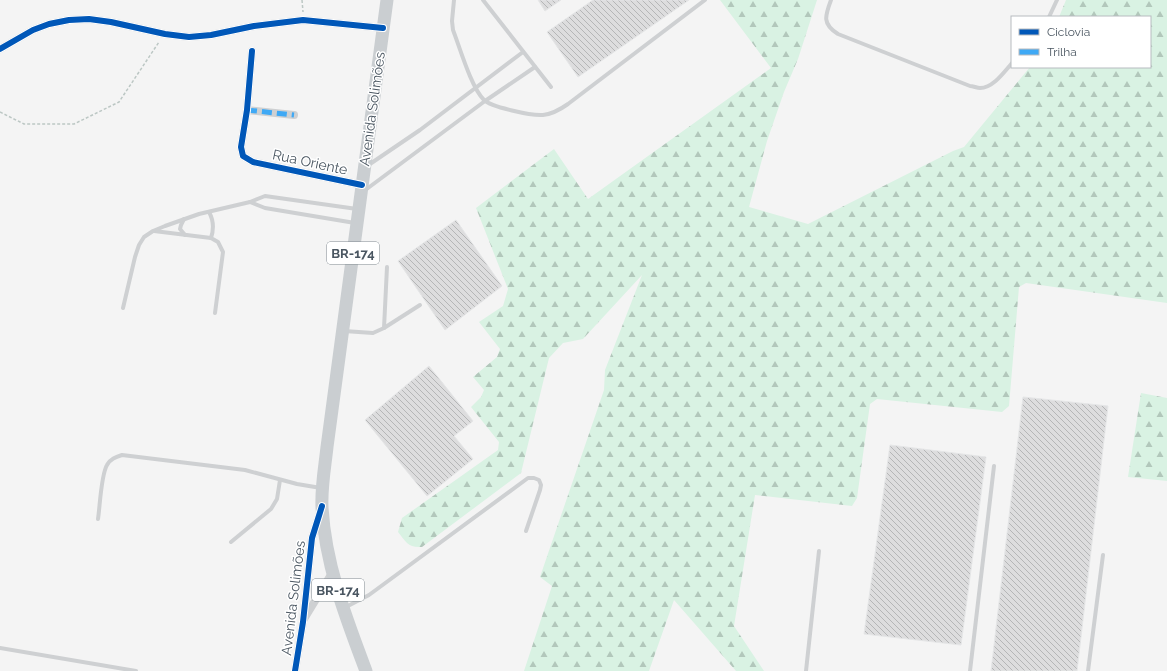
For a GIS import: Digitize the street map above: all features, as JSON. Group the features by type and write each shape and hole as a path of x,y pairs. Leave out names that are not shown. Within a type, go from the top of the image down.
{"main road":[{"name":"Avenida Solimões","path":"322,506 327,447 387,0"},
{"name":"BR-174","path":"322,506 325,535 332,573 366,671"}],"street":[{"path":"0,49 33,30 50,24 69,20 89,19 111,22 165,34 189,37 254,26 303,20 383,28"},
{"path":"252,51 247,110 294,115"},
{"name":"Rua Oriente","path":"247,110 242,139 242,152 243,156 247,160 361,189"},
{"name":"Avenida Solimões","path":"295,671 312,538 322,506"},
{"name":"Avenida Solimões","path":"302,622 332,573"}],"lane":[{"path":"454,0 453,30 475,88 485,101 516,112 543,115 559,110 568,104 705,0"},
{"path":"483,0 551,87"},
{"path":"831,0 826,18 827,25 831,30 970,86 979,88 986,87 994,82 1011,64"},
{"path":"1049,16 1057,0"},
{"path":"364,168 420,130 523,52"},
{"path":"361,189 535,67"},
{"path":"123,308 139,245 144,237 153,231 184,218 250,202 265,196 358,209"},
{"path":"250,202 265,208 357,223"},
{"path":"210,212 214,229 211,238"},
{"path":"184,218 180,229 185,235"},
{"path":"153,231 211,238 218,242 223,252 215,312"},
{"path":"384,328 388,266"},
{"path":"343,331 373,333 384,328 420,305"},
{"path":"98,519 104,474 107,465 114,457 122,454 245,470 297,484 323,488"},
{"path":"970,671 994,466"},
{"path":"344,608 369,595 528,478 534,478 539,480 541,485 526,531"},
{"path":"231,542 271,509 277,499 280,480"},
{"path":"806,671 819,551"},
{"path":"1088,671 1103,555"},
{"path":"0,648 136,671"}],"path":[{"path":"302,0 303,20"},
{"path":"0,112 24,124 74,124 119,102 165,34"}],"green space":[{"path":"720,0 817,0 798,59 784,92 767,141 749,207 808,224 953,151 964,147 1029,68 1151,68 1151,16 1059,16 1066,0 1167,0 1167,303 1026,283 1019,287 1009,406 1002,412 877,399 870,404 857,498 852,506 755,495 734,626 764,671 736,671 674,600 649,671 524,671 552,586 540,577 604,390 605,370 642,275 583,339 563,343 549,358 521,473 422,547 410,545 398,532 402,518 498,450 499,442 471,407 481,397 484,390 473,377 497,357 500,349 479,322 503,306 508,289 476,208 554,149 588,199 771,68"},
{"path":"1141,393 1167,398 1167,481 1128,477"}],"building":[{"path":"538,0 561,0 545,11"},
{"path":"593,0 689,0 578,77 547,32"},
{"path":"456,220 502,286 445,330 398,261"},
{"path":"429,366 473,421 454,436 473,459 427,496 365,420"},
{"path":"1023,397 1108,406 1077,671 991,671"},
{"path":"890,445 986,457 961,645 864,634"}],"marked path":[{"path":"247,110 294,115"}],"cycle path":[{"path":"0,49 33,30 49,24 69,20 89,19 111,22 165,34 189,37 211,35 254,26 303,20 383,28"},
{"path":"252,51 247,110 241,147 243,156 253,162 362,185"},
{"path":"295,671 303,622 312,538 322,506"}]}
